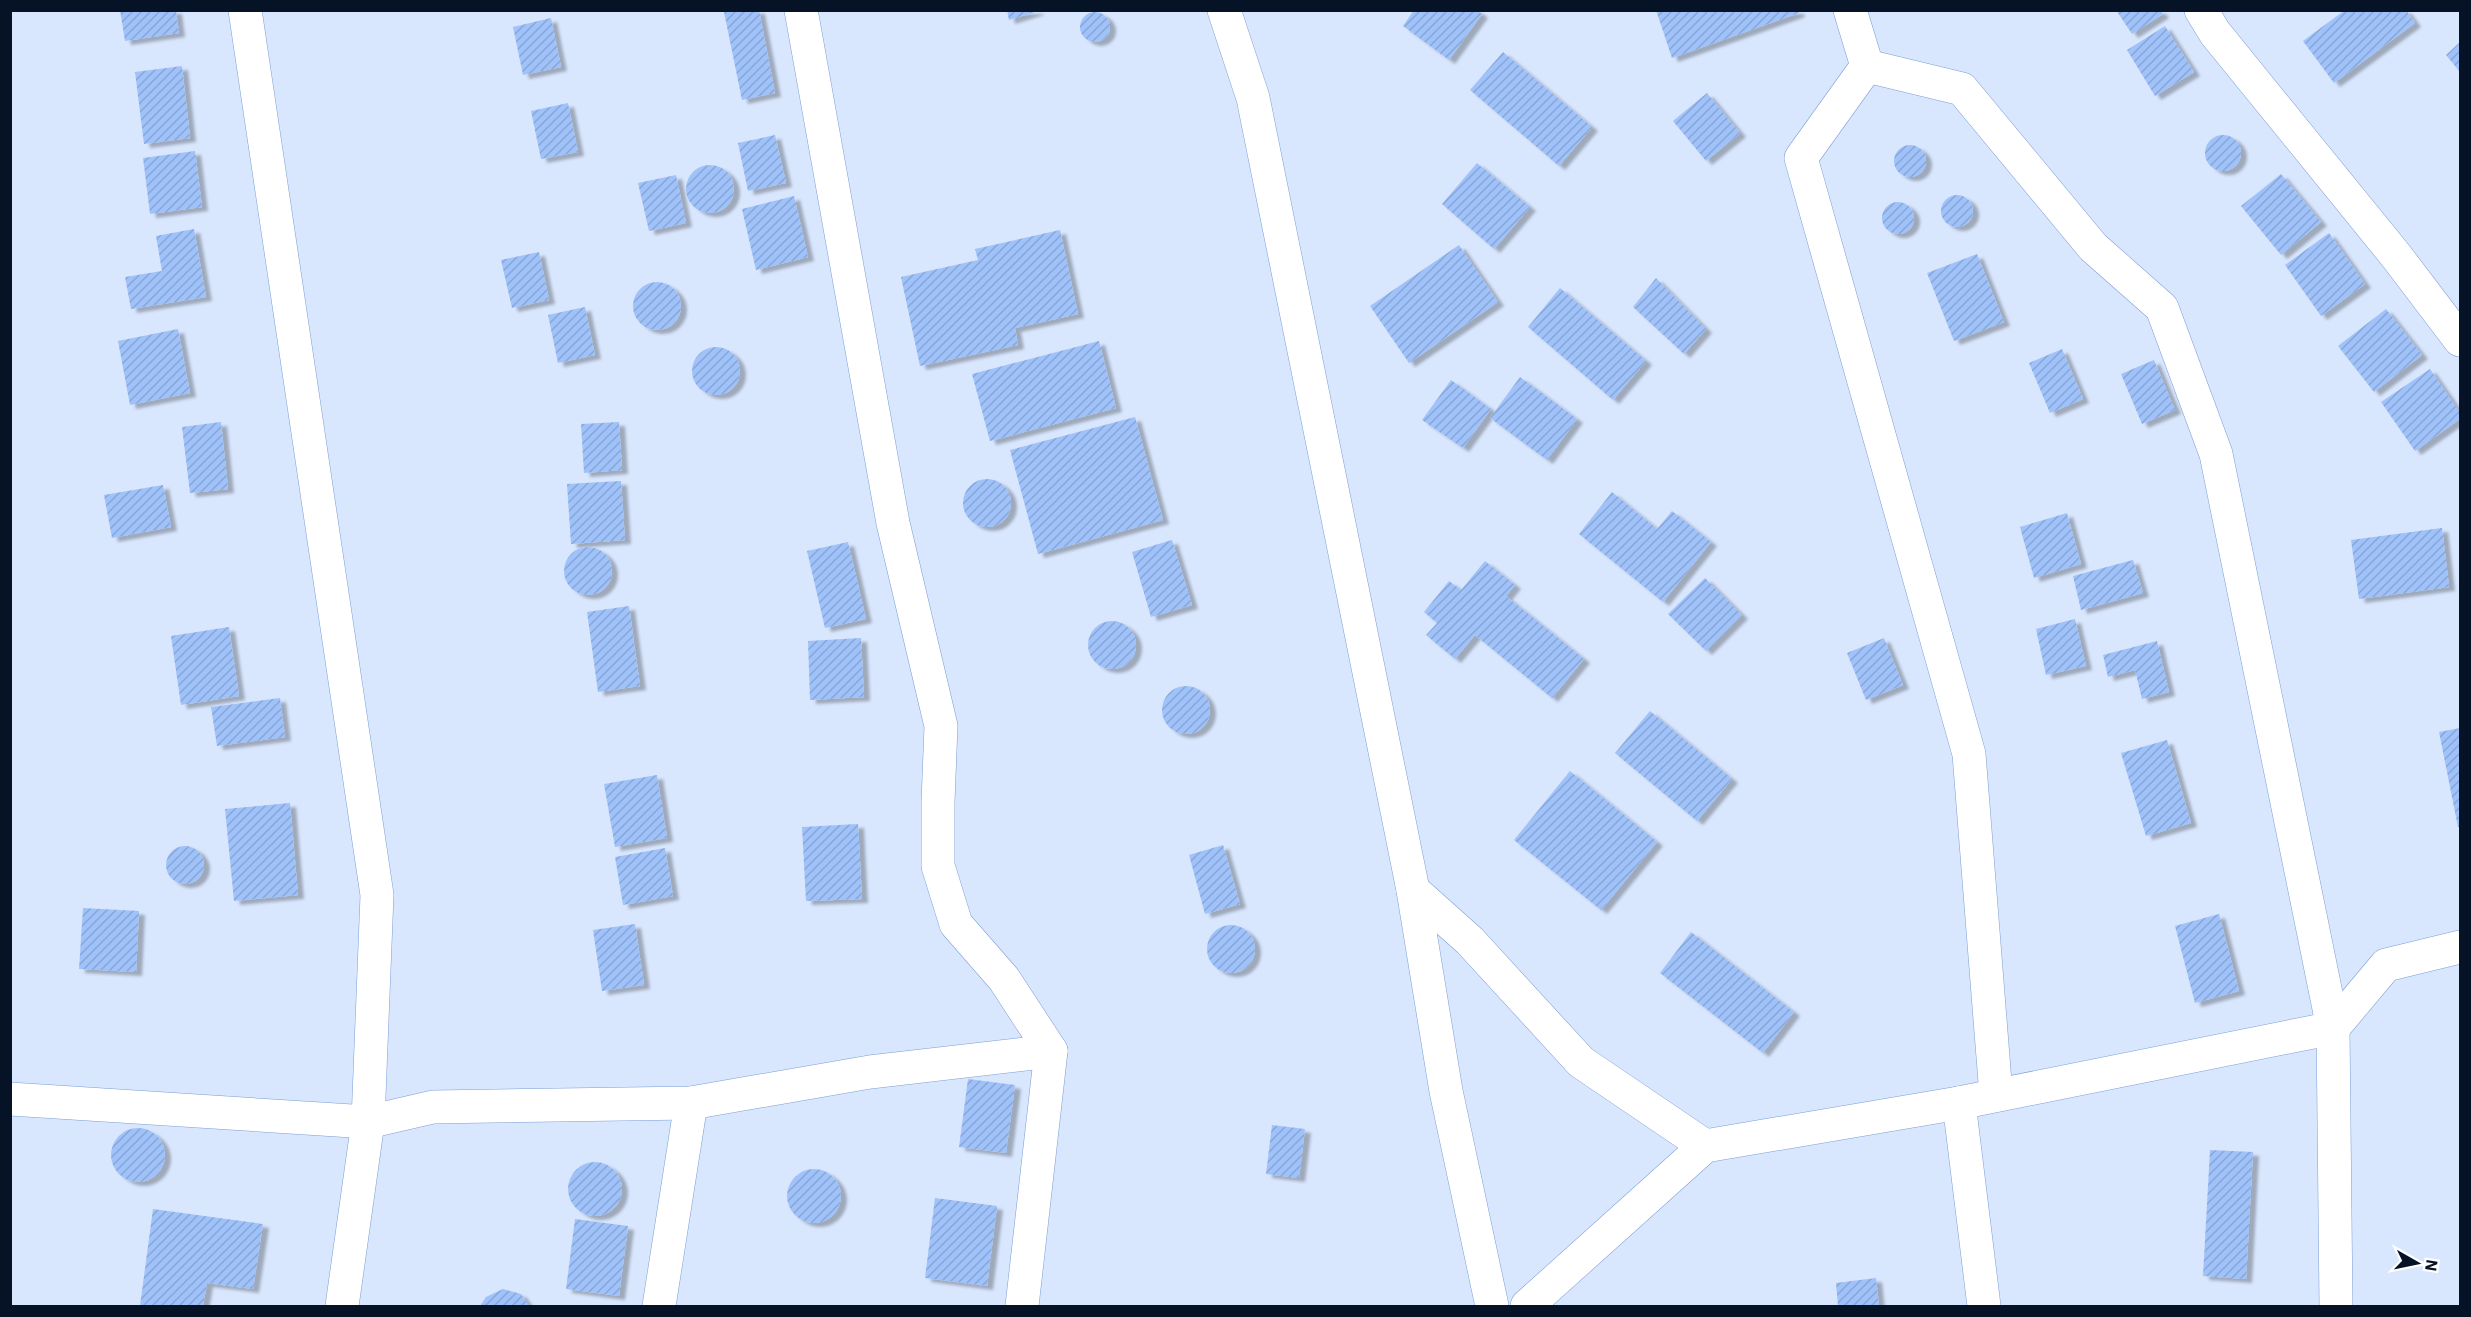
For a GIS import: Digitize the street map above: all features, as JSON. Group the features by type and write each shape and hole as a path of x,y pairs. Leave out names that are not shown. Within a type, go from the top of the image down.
{"street":[{"path":"245,10 377,895 368,1122 342,1306"},
{"path":"801,10 893,524 941,726 938,866 956,924 1004,979 1051,1051 1022,1306"},
{"path":"1224,10 1253,98 1413,890 1446,1091 1492,1306"},
{"path":"1850,10 1867,66"},
{"path":"2201,10 2215,33 2397,257 2460,340"},
{"path":"1867,66 1962,89 2093,247 2162,308 2216,454 2333,1028 2336,1306"},
{"path":"1867,66 1801,158 1969,754 1996,1095"},
{"path":"1413,890 1470,941 1581,1062 1705,1146"},
{"path":"1527,1306 1705,1146 1959,1103 2333,1028 2386,964 2460,947"},
{"path":"10,1099 368,1122 433,1107 691,1103 870,1072 1051,1051"},
{"path":"659,1306 691,1103"},
{"path":"1959,1103 1984,1306"}],"building":[{"path":"120,10 176,10 179,33 125,41"},
{"path":"759,10 775,93 742,100 724,12"},
{"path":"1007,10 1038,10 1038,11 1009,20"},
{"path":"1414,10 1477,10 1482,14 1449,60 1403,26"},
{"path":"1656,10 1798,10 1799,13 1672,58"},
{"path":"2116,10 2160,10 2163,14 2132,34"},
{"path":"2345,10 2406,10 2415,23 2334,83 2303,41"},
{"path":"1095,12 1106,16 1110,27 1106,38 1095,42 1084,38 1080,27 1084,16"},
{"path":"551,18 561,67 523,75 513,27"},
{"path":"2165,26 2194,72 2155,96 2127,50"},
{"path":"2460,42 2460,72 2446,55"},
{"path":"1503,52 1592,127 1559,166 1470,90"},
{"path":"182,66 190,138 144,144 135,72"},
{"path":"1707,93 1740,133 1706,161 1673,121"},
{"path":"568,103 578,152 541,159 531,111"},
{"path":"775,135 786,183 748,191 738,143"},
{"path":"2223,135 2236,140 2241,153 2236,166 2223,171 2210,166 2205,153 2210,140"},
{"path":"1910,145 1921,150 1926,161 1921,172 1910,177 1899,172 1894,161 1899,150"},
{"path":"195,151 202,207 150,214 143,158"},
{"path":"1477,163 1530,207 1494,249 1442,204"},
{"path":"710,165 727,172 734,189 727,206 710,213 693,206 686,189 693,172"},
{"path":"2281,174 2321,222 2281,255 2241,206"},
{"path":"676,175 686,223 649,231 638,183"},
{"path":"1957,195 1968,200 1973,211 1968,222 1957,227 1946,222 1941,211 1946,200"},
{"path":"794,196 808,257 756,270 742,209"},
{"path":"1898,202 1909,207 1914,218 1909,229 1898,234 1887,229 1882,218 1887,207"},
{"path":"194,229 206,297 131,309 125,277 162,271 156,236"},
{"path":"1060,230 1078,314 1015,328 1018,345 920,366 901,277 978,260 975,249"},
{"path":"2329,233 2365,284 2321,316 2285,265"},
{"path":"1459,245 1498,302 1409,363 1370,306"},
{"path":"539,252 549,300 512,308 501,260"},
{"path":"1977,254 2004,322 1954,341 1927,273"},
{"path":"1656,278 1706,329 1684,354 1633,307"},
{"path":"657,282 674,289 681,306 674,323 657,330 640,323 633,306 640,289"},
{"path":"1560,288 1646,361 1613,400 1528,327"},
{"path":"585,307 595,355 558,363 548,315"},
{"path":"2386,309 2422,355 2374,392 2338,346"},
{"path":"178,329 190,393 130,405 118,341"},
{"path":"1099,341 1116,408 990,441 972,374"},
{"path":"716,347 733,354 740,371 733,388 716,395 699,388 692,371 699,354"},
{"path":"2062,349 2083,399 2050,413 2029,363"},
{"path":"2154,360 2175,410 2142,424 2121,374"},
{"path":"2430,369 2460,413 2460,419 2415,451 2381,402"},
{"path":"1520,377 1577,419 1547,460 1490,418"},
{"path":"1451,380 1491,409 1463,448 1422,420"},
{"path":"1135,417 1163,520 1038,554 1010,450"},
{"path":"221,422 228,489 190,493 182,427"},
{"path":"619,422 622,470 584,473 581,424"},
{"path":"987,479 1004,486 1011,503 1004,520 987,527 970,520 963,503 970,486"},
{"path":"621,481 625,540 571,544 567,484"},
{"path":"163,485 171,527 112,538 104,495"},
{"path":"1612,492 1657,529 1672,511 1711,542 1663,602 1579,534"},
{"path":"2067,513 2081,564 2034,578 2020,527"},
{"path":"2442,528 2449,587 2359,599 2351,540"},
{"path":"1172,540 1192,605 1151,617 1132,552"},
{"path":"848,542 866,619 825,628 807,551"},
{"path":"588,547 605,554 612,571 605,588 588,595 571,588 564,571 571,554"},
{"path":"2133,560 2143,593 2081,610 2073,576"},
{"path":"1485,561 1515,585 1506,596 1584,659 1552,698 1475,635 1455,659 1426,635 1437,623 1424,612 1449,581 1461,590"},
{"path":"1705,578 1742,615 1706,651 1668,614"},
{"path":"629,606 640,686 598,692 587,612"},
{"path":"2075,619 2086,666 2046,675 2036,629"},
{"path":"1112,621 1129,628 1136,645 1129,662 1112,669 1095,662 1088,645 1095,628"},
{"path":"229,627 239,696 181,705 171,636"},
{"path":"861,638 864,697 810,700 808,641"},
{"path":"1884,638 1903,685 1866,700 1847,653"},
{"path":"2157,641 2169,692 2142,699 2135,670 2108,677 2103,655"},
{"path":"1186,686 1203,693 1210,710 1203,727 1186,734 1169,727 1162,710 1169,693"},
{"path":"280,698 285,737 217,746 211,707"},
{"path":"1650,711 1732,779 1697,821 1615,753"},
{"path":"2460,728 2460,827 2458,827 2439,732"},
{"path":"2167,740 2191,823 2146,836 2121,753"},
{"path":"1570,771 1657,842 1601,910 1514,840"},
{"path":"657,775 667,838 615,847 604,784"},
{"path":"290,803 298,895 234,901 225,809"},
{"path":"858,824 862,899 806,901 802,827"},
{"path":"1223,845 1240,904 1205,914 1189,855"},
{"path":"185,846 199,851 204,865 199,879 185,884 171,879 166,865 171,851"},
{"path":"665,848 673,896 623,905 615,857"},
{"path":"83,908 139,911 136,972 79,969"},
{"path":"2219,914 2239,991 2195,1003 2175,926"},
{"path":"635,924 644,985 602,991 593,930"},
{"path":"1231,925 1248,932 1255,949 1248,966 1231,973 1214,966 1207,949 1214,932"},
{"path":"1691,932 1794,1012 1763,1053 1660,973"},
{"path":"968,1079 1015,1085 1006,1153 959,1147"},
{"path":"1272,1125 1305,1129 1299,1178 1266,1174"},
{"path":"138,1128 148,1130 157,1136 163,1145 165,1155 163,1165 157,1174 148,1180 138,1182 128,1180 119,1174 113,1165 111,1155 113,1145 119,1136 128,1130"},
{"path":"2210,1150 2253,1152 2246,1279 2203,1276"},
{"path":"595,1162 605,1164 614,1170 620,1179 622,1189 620,1199 614,1208 605,1214 595,1216 585,1214 576,1208 570,1199 568,1189 570,1179 576,1170 585,1164"},
{"path":"814,1169 824,1171 833,1177 839,1186 841,1196 839,1206 833,1215 824,1221 814,1223 804,1221 795,1215 789,1206 787,1196 789,1186 795,1177 804,1171"},
{"path":"935,1198 997,1206 987,1286 925,1278"},
{"path":"153,1209 263,1224 253,1289 207,1283 203,1306 140,1306"},
{"path":"575,1219 628,1226 619,1296 566,1289"},
{"path":"1876,1278 1879,1306 1838,1306 1836,1283"},
{"path":"503,1289 521,1294 529,1306 480,1306 486,1297"}]}
